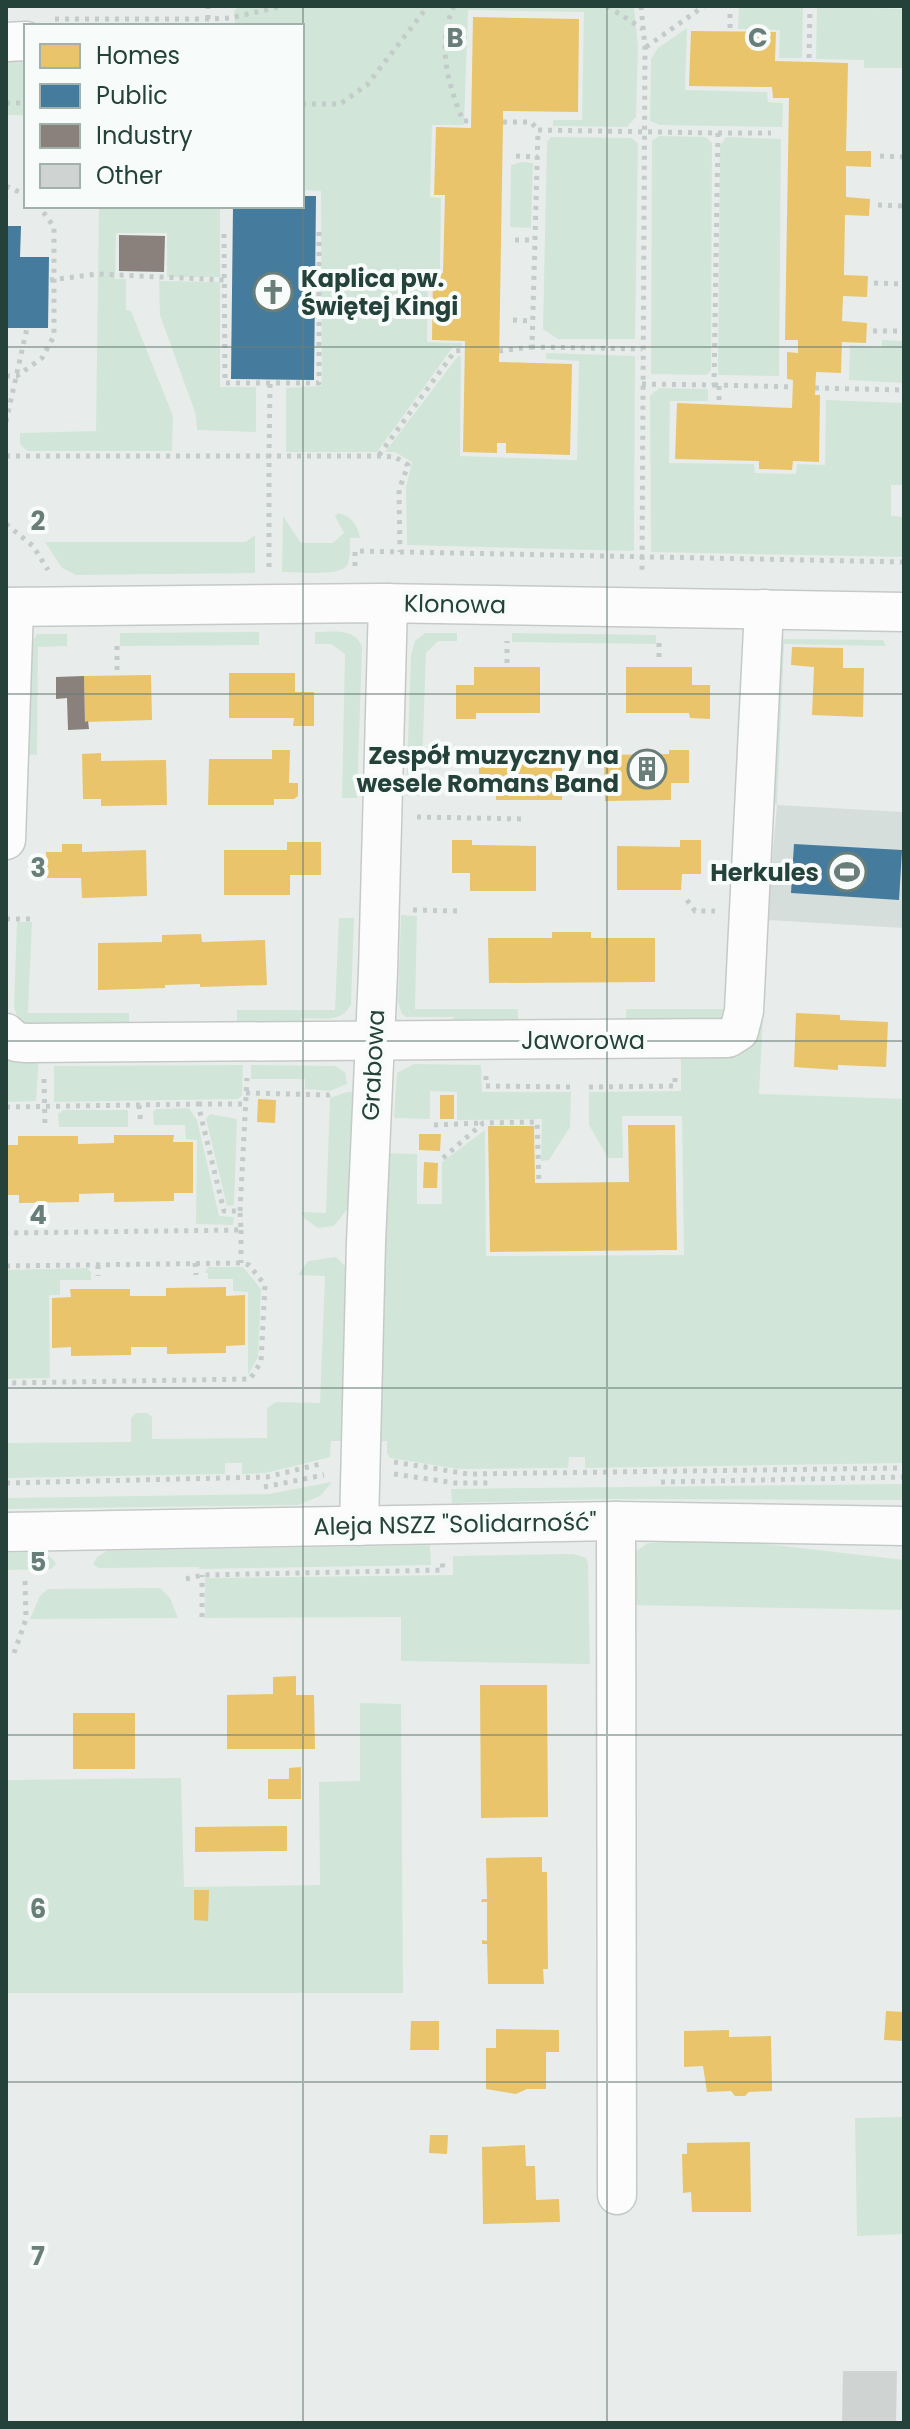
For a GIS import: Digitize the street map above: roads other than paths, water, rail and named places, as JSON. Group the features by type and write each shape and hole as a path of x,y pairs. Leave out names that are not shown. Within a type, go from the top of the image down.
{"street":[{"name":"Klonowa","path":"10,607 388,603 904,612"},
{"name":"Grabowa","path":"359,1526 388,603"},
{"path":"6,840 10,607"},
{"name":"Jaworowa","path":"6,1033 16,1042 26,1043 728,1038 739,1031 744,1011 764,609"},
{"path":"616,1521 617,2195"},
{"name":"Aleja NSZZ \"Solidarność\"","path":"6,1532 616,1521 904,1526"}],"place":[{"name":"Kaplica pw. Świętej Kingi","path":"273,292"},
{"name":"Zespół muzyczny na wesele Romans Band","path":"647,769"},
{"name":"Herkules","path":"847,872"}]}
